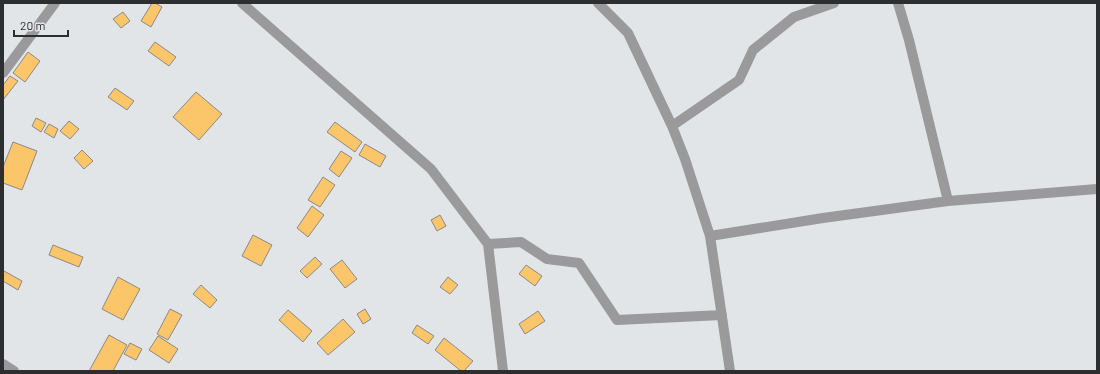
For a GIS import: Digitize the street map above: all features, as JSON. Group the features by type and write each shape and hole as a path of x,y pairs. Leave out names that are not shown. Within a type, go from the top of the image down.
{"street":[{"path":"3,73 56,3"},
{"path":"242,3 431,169 488,244 503,371"},
{"path":"598,3 628,33 672,126 685,159 710,236 730,371"},
{"path":"672,126 738,80 753,50 794,18 834,3"},
{"path":"898,3 909,40 948,201"},
{"path":"710,236 823,218 948,201 1097,189"},
{"path":"488,244 521,242 548,259 579,263 617,320 722,315"},
{"path":"3,364 14,371"}],"building":[{"path":"152,3 162,7 151,27 141,21"},
{"path":"123,12 130,21 121,28 113,19"},
{"path":"155,42 176,57 169,66 148,51"},
{"path":"28,52 40,61 25,82 13,73"},
{"path":"10,76 18,81 3,100 3,85"},
{"path":"115,88 134,101 127,110 108,97"},
{"path":"196,92 222,114 199,140 173,117"},
{"path":"36,118 46,123 41,132 32,126"},
{"path":"69,121 79,129 70,139 60,131"},
{"path":"335,122 362,142 355,152 327,132"},
{"path":"49,124 58,129 54,138 44,132"},
{"path":"13,142 37,151 22,190 3,183 3,167"},
{"path":"365,144 386,156 380,167 359,155"},
{"path":"82,150 93,161 84,169 74,158"},
{"path":"341,151 352,158 339,177 329,169"},
{"path":"323,177 335,185 320,207 308,200"},
{"path":"312,206 324,215 308,237 297,228"},
{"path":"440,215 446,226 437,231 431,220"},
{"path":"253,235 272,245 261,266 242,256"},
{"path":"53,245 83,257 79,267 49,255"},
{"path":"315,257 322,264 307,278 300,271"},
{"path":"342,260 357,279 345,288 330,269"},
{"path":"526,265 542,276 535,286 519,274"},
{"path":"4,271 22,281 18,290 3,281"},
{"path":"118,277 140,289 123,320 102,309"},
{"path":"448,277 458,285 450,294 440,287"},
{"path":"201,285 217,300 210,308 193,294"},
{"path":"170,309 182,315 168,340 157,334"},
{"path":"365,309 371,319 363,324 357,314"},
{"path":"288,310 312,331 303,342 279,320"},
{"path":"538,311 545,321 525,334 519,324"},
{"path":"343,319 355,332 328,355 317,343"},
{"path":"417,325 434,336 428,344 412,333"},
{"path":"109,335 127,345 113,371 89,371"},
{"path":"158,336 178,349 169,363 149,350"},
{"path":"444,338 473,361 464,371 461,371 435,350"},
{"path":"130,343 142,349 136,360 124,354"}]}
